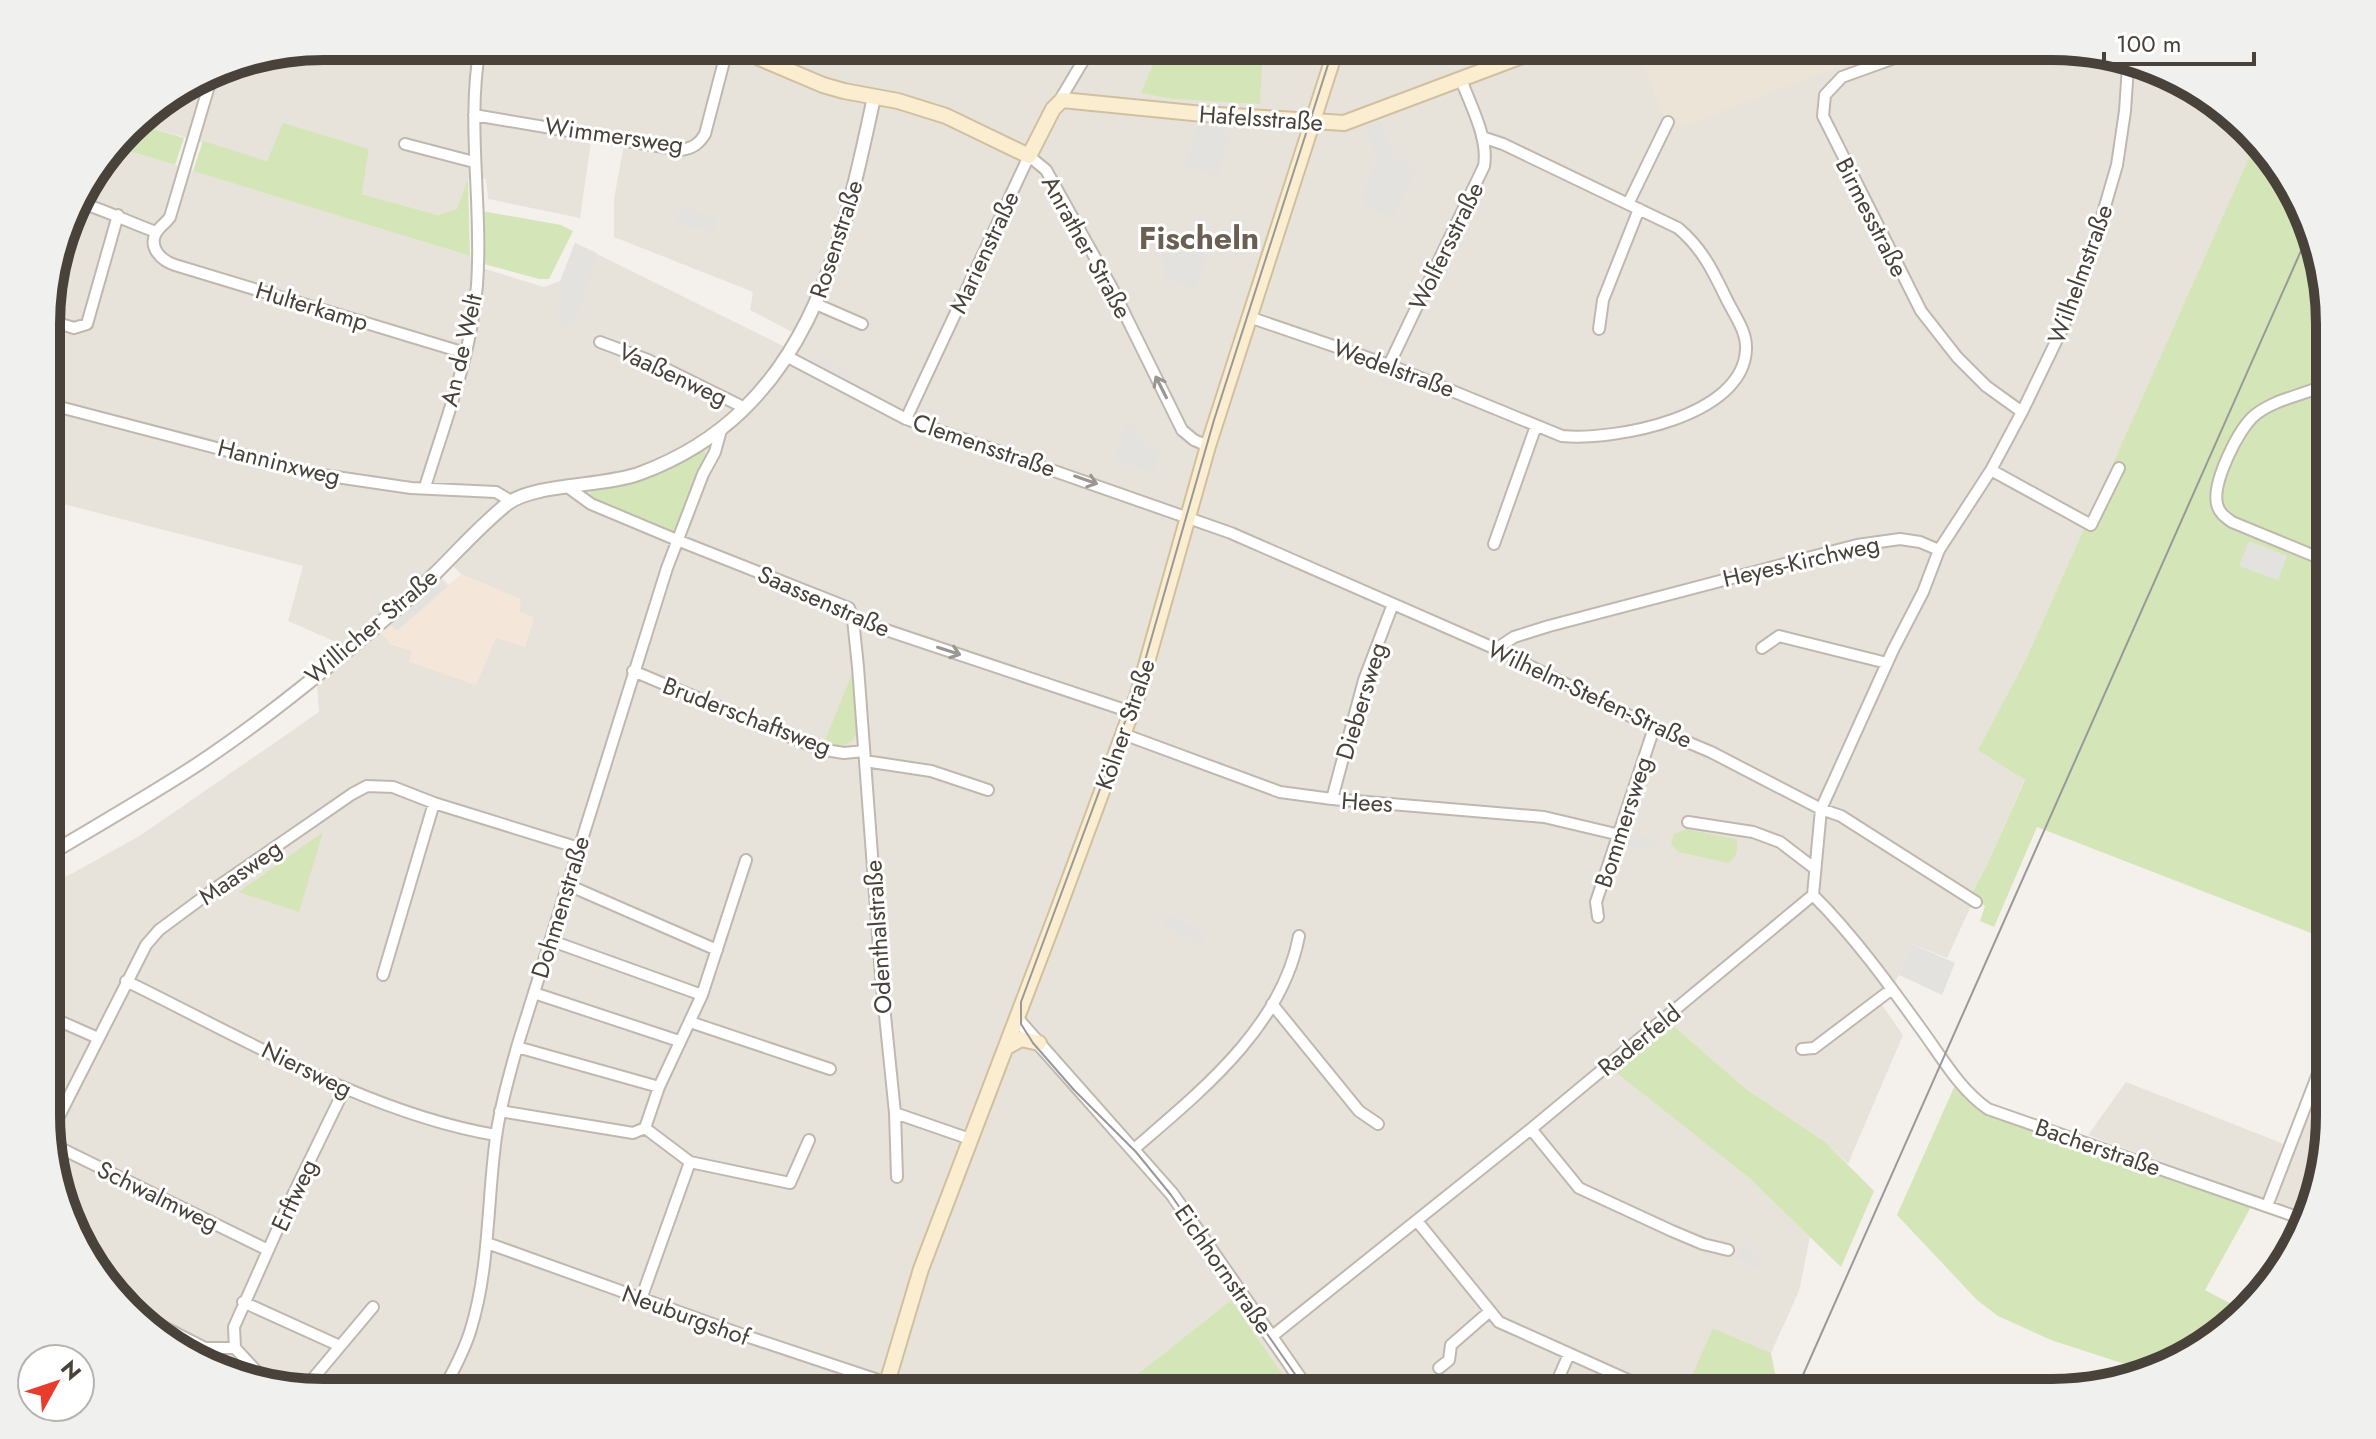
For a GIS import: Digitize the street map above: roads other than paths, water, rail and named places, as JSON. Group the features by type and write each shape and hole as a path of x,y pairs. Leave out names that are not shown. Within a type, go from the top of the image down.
{"main road":[{"name":"Kölner Straße","path":"885,1379 921,1269 1131,712 1208,446 1332,60"},
{"name":"Hafelsstraße","path":"1058,103 1062,100 1086,101 1190,113 1336,123 1355,120 1511,60"},
{"name":"Anrather Straße","path":"765,61 823,85 898,101 946,116 1029,156"},
{"name":"Marienstraße","path":"1029,156 1058,103"},
{"path":"1006,1048 1021,1039 1039,1043"}],"street":[{"name":"Birmesstraße","path":"1889,60 1842,77 1825,95 1823,116 1921,311 1957,357 1986,386 2022,412"},
{"name":"An de Welt","path":"425,487 465,353 477,284 474,115 479,61"},
{"name":"Wimmersweg","path":"474,115 681,150 691,148 705,134 726,61"},
{"name":"Marienstraße","path":"1058,103 1083,61"},
{"name":"Wilhelmstraße","path":"1991,470 2063,327 2103,218 2120,146 2127,71"},
{"name":"Wolfersstraße","path":"1389,365 1479,180 1485,158 1482,137 1461,79"},
{"path":"89,205 156,232 170,217 209,87"},
{"name":"Rosenstraße","path":"709,439 745,408 788,357 816,304 834,261 849,208 874,97"},
{"path":"1628,204 1668,122"},
{"name":"Wedelstraße","path":"1249,317 1453,389 1562,436 1583,438 1647,429 1668,422 1725,392 1740,371 1746,349 1743,332 1708,261 1695,243 1678,228 1503,144 1482,137"},
{"path":"405,144 474,162"},
{"name":"Marienstraße","path":"906,419 1029,156"},
{"name":"Anrather Straße","path":"1029,156 1046,170 1112,288 1182,430 1208,446"},
{"path":"1599,329 1603,300 1639,209"},
{"path":"60,324 74,328 87,324 118,215"},
{"name":"Hulterkamp","path":"156,232 155,248 161,257 175,265 465,353"},
{"path":"816,304 862,324"},
{"name":"Vaaßenweg","path":"600,342 648,360 745,408"},
{"name":"Clemensstraße","path":"788,357 906,419 1188,516"},
{"path":"2315,389 2256,414 2239,436 2219,481 2216,496 2217,507 2232,522 2315,556"},
{"name":"Hanninxweg","path":"60,407 316,474 411,488 496,492 511,501"},
{"path":"1494,544 1536,426"},
{"name":"Dohmenstraße","path":"448,1379 470,1332 487,1243 496,1135 517,1047 633,671 677,540 715,452 721,430"},
{"name":"Willicher Straße","path":"60,848 197,764 257,722 408,599 511,501 534,492 640,473 709,439"},
{"path":"1802,1049 1814,1048 1892,989 1813,895 1814,868 1821,830 1821,809 1923,592 1939,550 1991,470 2091,525 2119,468"},
{"name":"Saassenstraße","path":"569,488 591,504 849,608 853,619 1131,712"},
{"name":"Wilhelm-Stefen-Straße","path":"1188,516 1496,649 1654,728 1711,752 1821,809 1841,816 1976,902"},
{"name":"Heyes-Kirchweg","path":"1496,649 1514,637 1549,626 1857,545 1900,539 1920,542 1939,550"},
{"name":"Diebersweg","path":"1332,799 1364,680 1393,604"},
{"name":"Odenthalstraße","path":"853,619 895,1113 897,1177"},
{"path":"1762,648 1779,636 1887,663"},
{"name":"Bruderschaftsweg","path":"633,671 819,749 864,756"},
{"name":"Bommersweg","path":"1598,917 1596,902 1654,728"},
{"name":"Hees","path":"1123,734 1280,792 1544,817 1620,835"},
{"path":"864,756 931,771 988,790"},
{"name":"Maasweg","path":"60,1115 126,981 146,945 159,930 367,786 393,787 434,803 579,848"},
{"path":"383,975 434,803"},
{"path":"1688,822 1753,832 1780,842 1814,868"},
{"path":"500,1111 633,1133 645,1128 659,1087 702,995 746,860"},
{"path":"568,885 717,950"},
{"name":"Raderfeld","path":"1271,1337 1531,1129 1813,895"},
{"path":"1134,1149 1220,1071 1272,1004 1294,962 1299,936"},
{"path":"552,941 702,995"},
{"name":"Niersweg","path":"126,981 345,1088 445,1124 496,1135"},
{"name":"Bacherstraße","path":"1892,989 1972,1096 1997,1113 2295,1216"},
{"path":"534,993 679,1041"},
{"path":"1272,1004 1359,1111 1378,1124"},
{"name":"Eichhornstraße","path":"1017,1019 1134,1149 1185,1211 1300,1378"},
{"path":"60,1021 98,1038"},
{"path":"690,1022 830,1069"},
{"path":"517,1047 659,1087"},
{"path":"2267,1206 2315,1081"},
{"name":"Erftweg","path":"235,1348 234,1327 243,1302 345,1088"},
{"path":"895,1113 970,1139"},
{"path":"645,1128 690,1162 790,1183 809,1140"},
{"path":"1531,1129 1579,1188 1703,1244 1728,1250"},
{"name":"Schwalmweg","path":"62,1147 268,1250"},
{"path":"641,1299 690,1162"},
{"path":"1417,1221 1499,1322 1613,1378"},
{"name":"Neuburgshof","path":"487,1243 854,1379"},
{"path":"243,1302 340,1346"},
{"path":"313,1378 373,1307"},
{"path":"1439,1368 1449,1360 1451,1345 1490,1311"},
{"path":"172,1331 205,1348 235,1348 255,1370"},
{"path":"1558,1378 1569,1354"}],"tram line":[{"path":"1298,1378 1171,1195 1136,1152 1074,1090 1033,1043 1021,1024 1021,1002 1136,692 1214,420 1329,60"},
{"path":"1802,1378 2304,245"}],"district":[{"name":"Fischeln","path":"1199,238"}]}
